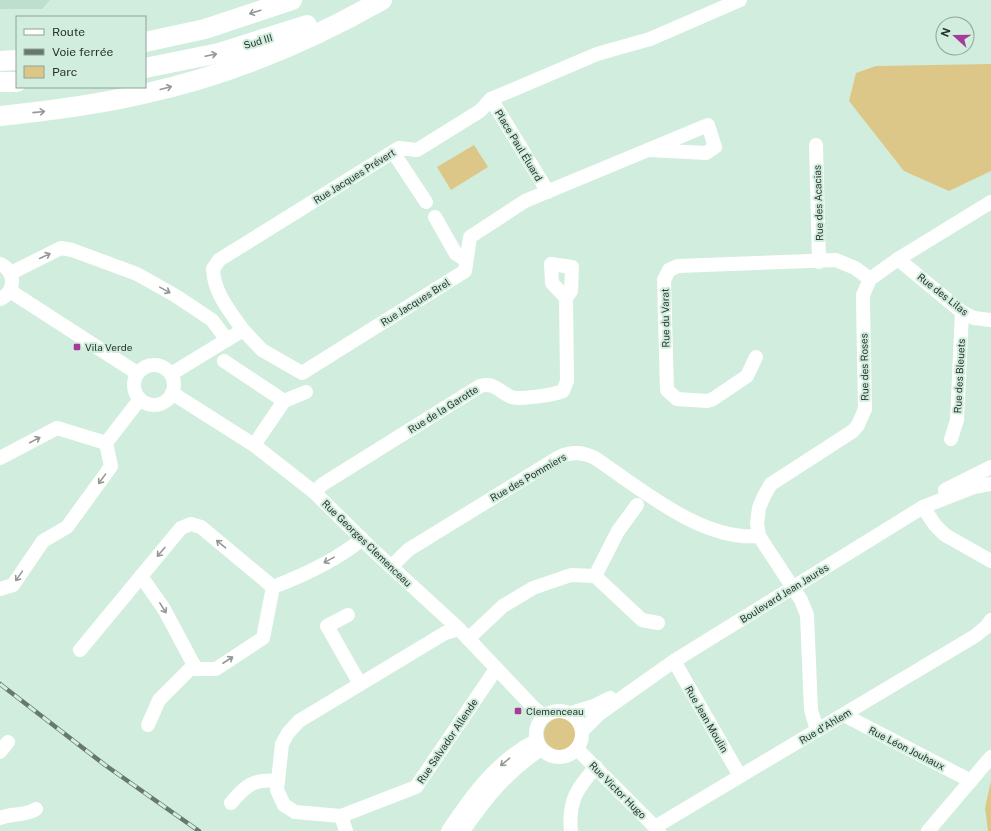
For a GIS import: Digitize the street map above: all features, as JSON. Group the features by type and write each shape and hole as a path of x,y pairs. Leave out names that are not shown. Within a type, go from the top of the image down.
{"highway":[{"path":"146,42 205,29 292,0"},
{"name":"Sud III","path":"146,68 219,53 290,32 367,0"},
{"path":"0,116 62,110 129,97 211,76 271,54 355,15 382,0"},
{"path":"0,61 16,60"},
{"path":"0,82 16,82"}],"street":[{"name":"Rue Jacques Prévert","path":"243,330 219,295 213,278 213,269 219,260 399,148 417,150 480,112 491,98 597,54 650,39 740,0"},
{"name":"Place Paul Éluard","path":"491,98 548,192"},
{"name":"Rue des Acacias","path":"816,145 819,262"},
{"name":"Rue Jacques Brel","path":"243,330 262,350 302,373 465,271 470,237 525,201 648,150"},
{"path":"393,152 426,202"},
{"path":"870,279 898,259 991,202"},
{"path":"435,217 456,254 466,260"},
{"path":"137,372 5,295 12,280 5,269 61,248 72,250 137,274 176,296 212,320 227,340"},
{"name":"Rue des Lilas","path":"898,259 962,312 974,318 991,320"},
{"name":"Rue du Varat","path":"756,357 747,376 713,399 707,401 677,399 667,390 664,280 669,270 678,266 819,262 836,260 855,268 870,279"},
{"name":"Rue des Roses","path":"817,730 811,710 807,615 804,607 759,536 757,523 759,508 771,484 853,431 862,417 865,409 863,295 870,279"},
{"name":"Rue de la Garotte","path":"314,492 323,484 480,386 487,384 496,386 511,397 553,396 563,391 567,381 566,298"},
{"name":"Rue des Bleuets","path":"951,439 957,420 962,312"},
{"path":"171,374 243,330"},
{"path":"224,361 284,401"},
{"path":"152,364 160,365 171,374 174,384 172,393 167,400 161,404 153,405 140,399 135,392 134,385 137,372 145,366 152,364"},
{"path":"254,445 284,401 306,392"},
{"name":"Rue Georges Clemenceau","path":"172,393 254,445 314,492 391,567 464,634 496,669 544,716"},
{"path":"0,589 13,584 43,541 67,528 111,466 106,443 140,399"},
{"path":"0,458 57,428 106,443"},
{"name":"Rue des Pommiers","path":"391,567 408,550 559,457 574,452 587,454 595,458 646,494 678,513 705,525 731,534 748,537 759,536"},
{"name":"Boulevard Jean Jaurès","path":"583,730 599,714 641,682 925,505 935,496 948,488 991,467"},
{"name":"Boulevard Jean Jaurès","path":"925,505 974,487 991,484"},
{"path":"595,576 618,531 637,505"},
{"path":"925,505 936,525 946,535 991,561"},
{"path":"80,650 181,528 191,524 200,527 273,587"},
{"path":"273,587 296,578 353,547 362,539"},
{"path":"464,634 503,606 533,588 571,575 595,576 642,620 658,623"},
{"path":"141,576 164,609 196,669 216,669 263,638 273,587"},
{"path":"348,615 327,626 360,684"},
{"name":"Rue d'Ahlem","path":"657,829 740,776 975,636 986,627 991,620"},
{"name":"Rue Salvador Allende","path":"464,634 445,633 299,721 288,733 282,744 277,790 284,805 295,812 341,816 416,787 496,669"},
{"name":"Rue Jean Moulin","path":"674,661 740,776"},
{"path":"148,725 159,700 194,665"},
{"name":"Boulevard Jean Jaurès","path":"571,713 594,706 641,682"},
{"path":"557,710 571,713 581,723 583,730 582,740 577,749 569,755 559,757 550,755 539,744 536,731 538,723 544,716 557,710"},
{"name":"Rue Léon Jouhaux","path":"844,714 971,781"},
{"path":"448,831 474,793 486,779 514,754 539,744"},
{"path":"463,831 496,786 539,744"},
{"name":"Rue Victor Hugo","path":"577,749 657,829"},
{"path":"928,831 991,757"},
{"path":"571,831 570,818 573,799 580,785 596,767"},
{"path":"231,803 244,788 258,781 278,781"},
{"path":"0,818 9,814 28,814 36,809"},
{"path":"341,816 346,831"}],"shaded area":[{"path":"0,0 50,0 42,9 0,9"}],"green space":[{"path":"991,64 991,171 949,191 904,171 849,101 856,73 876,66"},
{"path":"474,145 488,167 451,190 437,167"},
{"path":"560,718 571,723 576,734 571,745 560,750 549,745 544,734 549,723"},
{"path":"991,781 991,831 988,831 985,808"}],"railway":[{"path":"0,684 105,765 199,831"}],"place":[{"name":"Vila Verde","path":"77,347"},
{"name":"Clemenceau","path":"518,711"}]}
